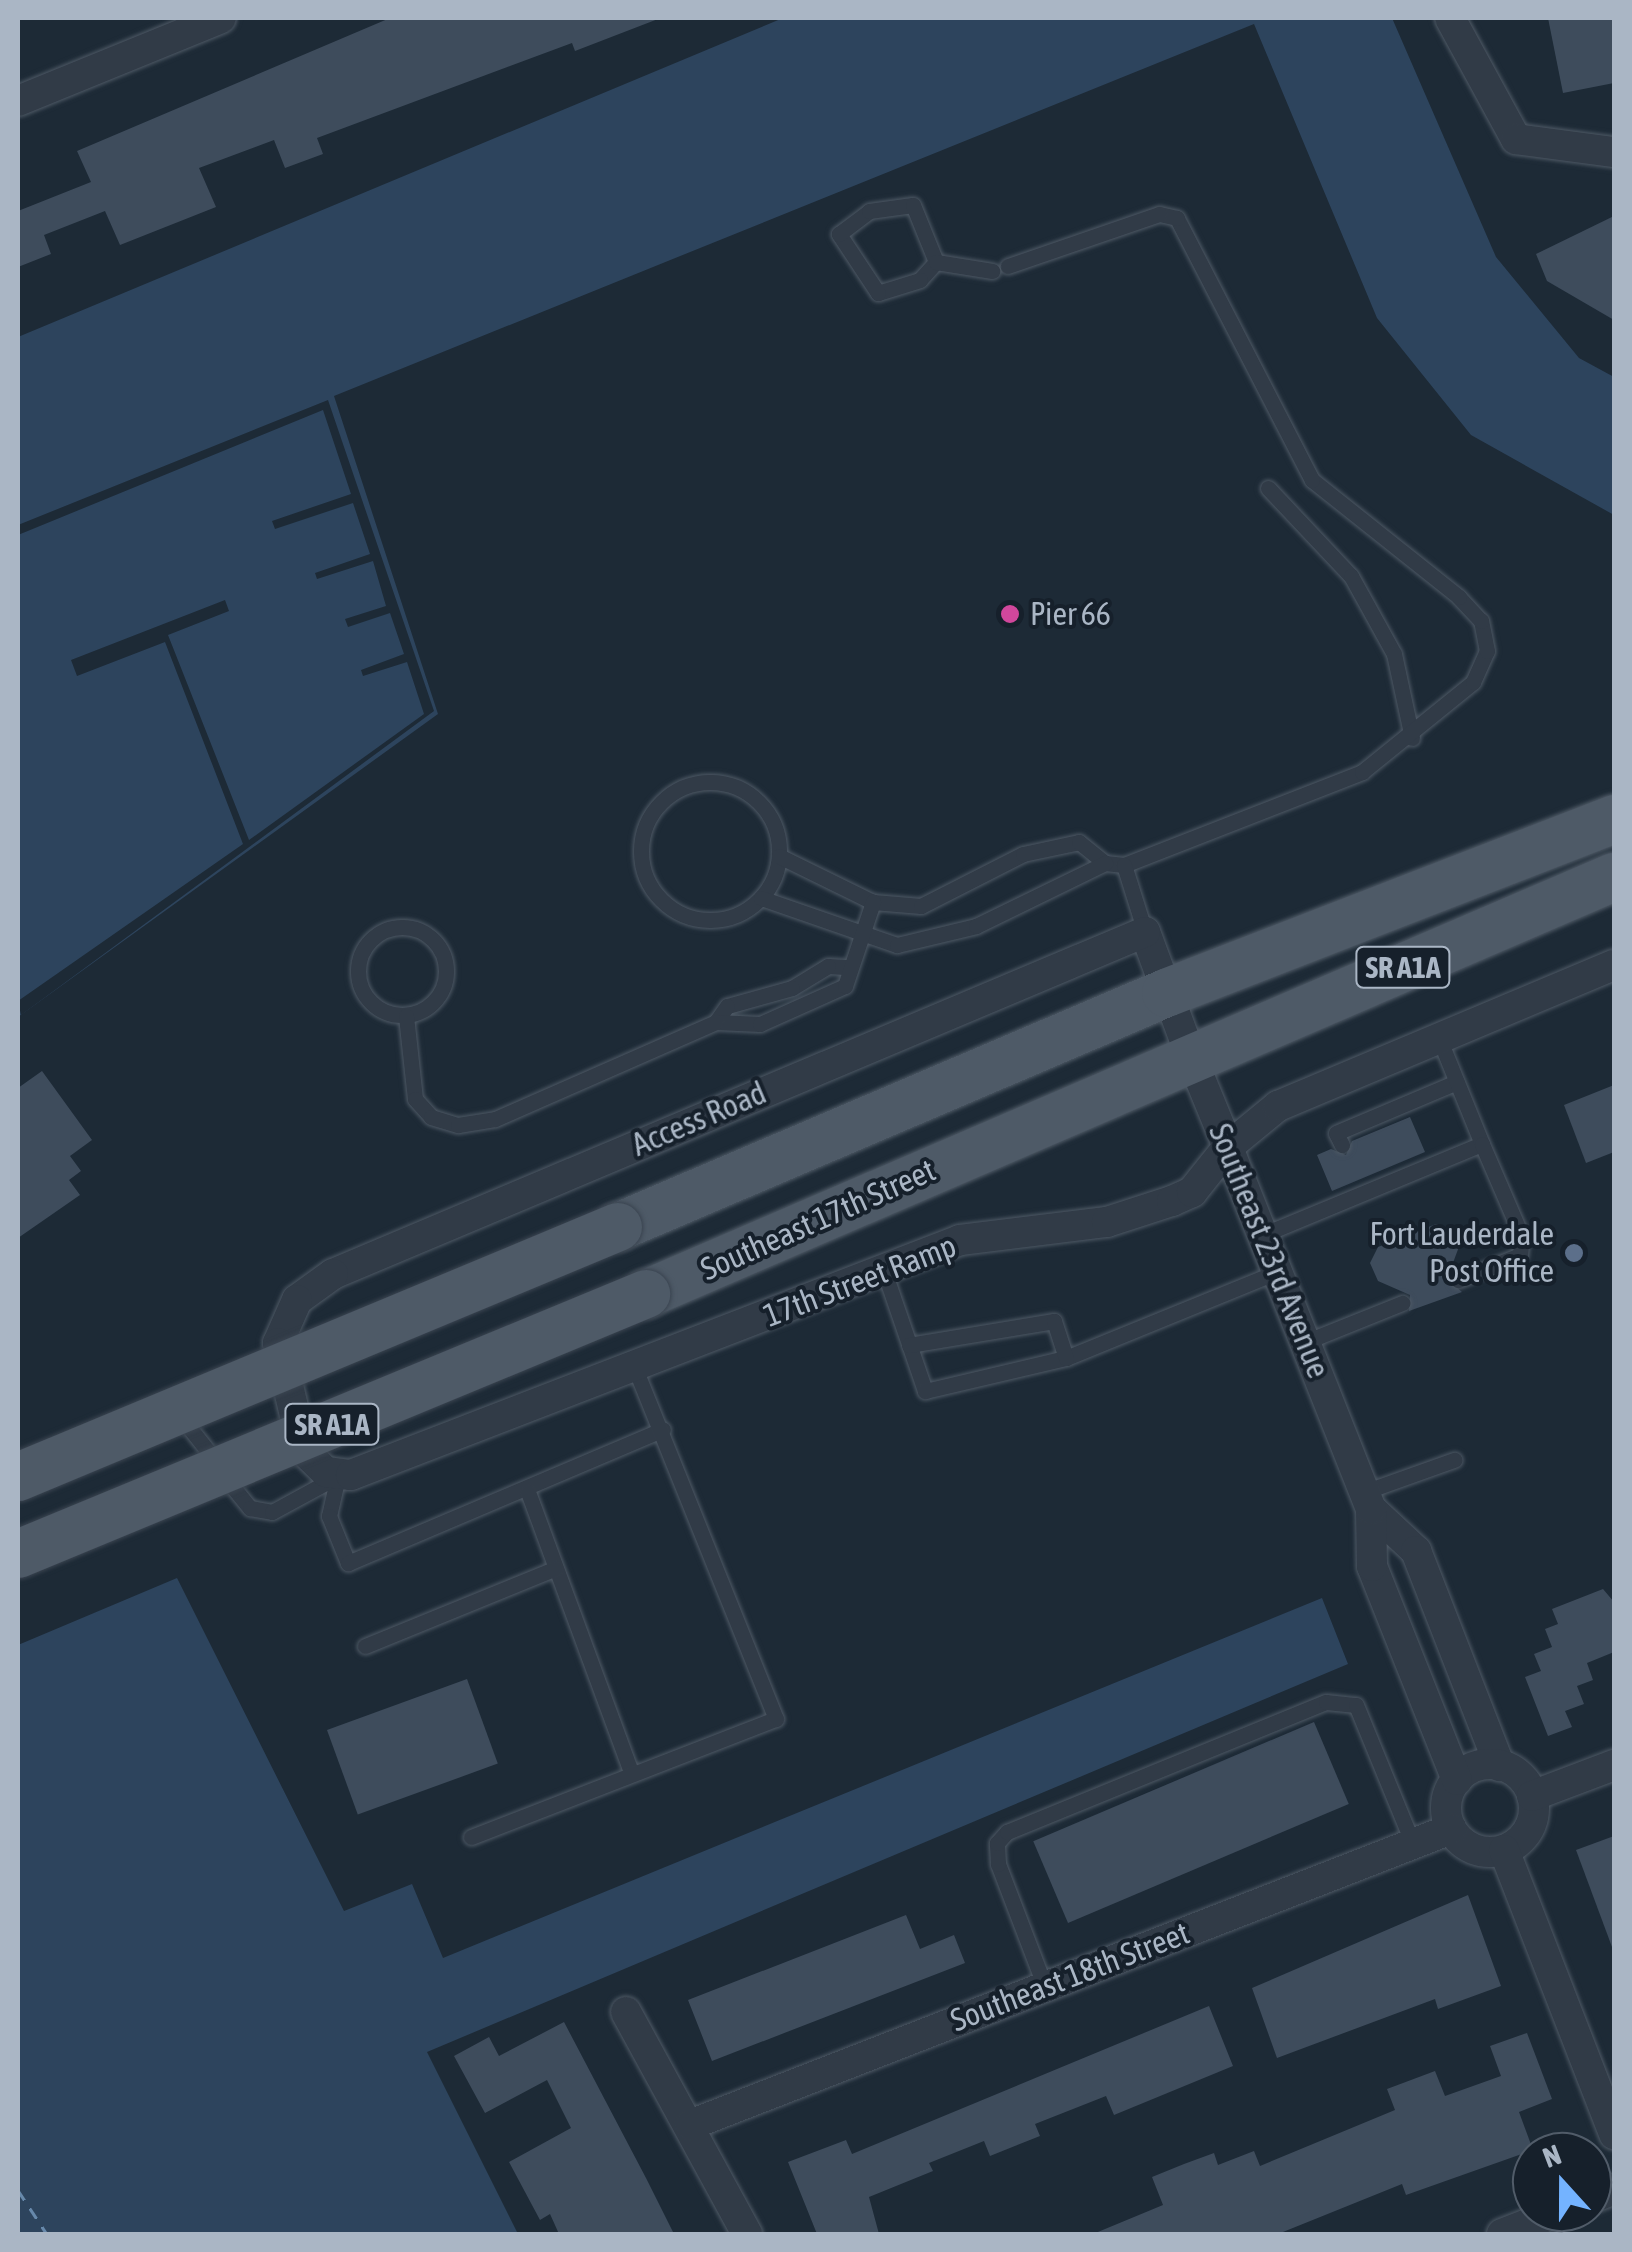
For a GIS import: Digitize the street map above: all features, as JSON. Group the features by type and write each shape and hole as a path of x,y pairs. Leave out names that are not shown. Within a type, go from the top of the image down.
{"main road":[{"name":"SR A1A","path":"18,1477 1166,993 1614,819"},
{"name":"Southeast 17th Street","path":"39,1552 1614,877"}],"street":[{"path":"18,101 221,18"},
{"path":"1450,18 1516,140 1558,150 1614,152"},
{"path":"1145,932 1166,993"},
{"name":"Access Road","path":"338,1476 304,1450 287,1402 278,1343 298,1300 333,1274 1145,932"},
{"name":"17th Street Ramp","path":"338,1476 960,1240 1107,1222 1172,1201 1202,1182 1228,1147 1278,1106 1614,966"},
{"name":"Southeast 23rd Avenue","path":"1166,993 1368,1500 1372,1566 1457,1780"},
{"name":"Southeast 23rd Avenue","path":"1368,1500 1416,1551 1500,1766"},
{"path":"1532,1796 1614,1765"},
{"path":"1476,1766 1500,1766 1520,1776 1532,1796 1532,1822 1504,1850 1480,1851 1451,1829 1446,1804 1457,1780 1476,1766"},
{"name":"Southeast 18th Street","path":"690,2125 1451,1829"},
{"path":"1504,1850 1614,2134"},
{"path":"626,2012 747,2234"}],"lane":[{"path":"913,205 936,262 920,280 878,293 842,251 839,234 869,210 913,205"},
{"path":"761,898 897,944 938,939 1105,863 1124,865 1362,772 1412,738 1473,682 1487,652 1481,621 1312,480 1185,226 1159,214 1000,269 936,262"},
{"path":"1268,488 1351,576 1394,654 1412,738"},
{"path":"698,784 732,785 768,812 779,856 761,898 721,920 676,912 646,880 642,834 666,797 698,784"},
{"path":"779,856 873,902 920,906 1023,854 1079,842 1105,863"},
{"path":"1124,865 1145,932"},
{"path":"406,1016 416,1099 431,1116 458,1125 495,1119 716,1022 760,1024 813,1004 845,986 845,968 864,933 873,902"},
{"path":"395,928 423,932 446,966 440,994 406,1016 376,1008 357,970 368,942 395,928"},
{"path":"716,1022 727,1006 792,988 828,966 845,968"},
{"path":"1439,1038 1522,1237 1520,1255 1458,1280"},
{"path":"1342,1145 1336,1133 1376,1124 1457,1082"},
{"path":"1262,1235 1359,1187 1482,1144"},
{"path":"884,1272 925,1391 1066,1358 1277,1272"},
{"path":"1305,1342 1402,1303"},
{"path":"909,1346 1054,1321 1066,1358"},
{"path":"471,1837 776,1719 663,1429 634,1365"},
{"path":"150,1402 164,1402 206,1440 228,1481 250,1508 272,1512 338,1476"},
{"path":"338,1476 328,1516 348,1564 528,1492 663,1429"},
{"path":"1368,1500 1454,1460"},
{"path":"39,1552 228,1481"},
{"path":"528,1492 631,1772"},
{"path":"365,1646 556,1568"},
{"path":"1045,1987 998,1864 997,1843 1006,1832 1326,1702 1356,1705 1414,1844"}],"water":[{"path":"783,18 1392,18 1496,257 1579,358 1614,377 1614,515 1471,435 1377,318 1254,24 334,396 438,714 18,1017 18,337"},
{"path":"177,1578 344,1911 412,1884 443,1958 1322,1598 1348,1664 427,2052 518,2234 18,2234 18,1645"}],"pier":[{"path":"328,400 434,711 21,1015 18,1001 243,844 165,642 77,676 71,660 225,600 229,611 168,635 249,840 424,714 407,662 363,676 361,670 404,654 390,613 348,627 345,619 386,606 373,561 317,579 315,573 370,554 353,503 275,529 272,521 351,494 323,410 18,535 18,525"}],"building":[{"path":"390,18 658,19 575,51 572,43 317,138 323,154 285,168 274,140 199,168 216,207 120,245 105,211 44,235 51,254 18,267 18,211 91,182 77,151"},
{"path":"1548,18 1614,18 1614,83 1563,93"},
{"path":"1614,216 1614,320 1547,281 1536,254"},
{"path":"42,1071 92,1140 70,1156 81,1171 69,1180 80,1195 18,1238 18,1088"},
{"path":"1614,1085 1614,1152 1586,1163 1564,1105"},
{"path":"1410,1117 1425,1152 1332,1191 1317,1155 1331,1149 1346,1155 1352,1141"},
{"path":"1436,1224 1454,1228 1460,1244 1447,1279 1462,1292 1409,1311 1410,1295 1378,1281 1370,1263 1378,1247"},
{"path":"1603,1589 1614,1602 1614,1652 1587,1663 1593,1680 1577,1686 1584,1704 1565,1711 1572,1727 1548,1736 1525,1677 1541,1671 1534,1654 1552,1647 1545,1629 1558,1624 1552,1609"},
{"path":"467,1679 498,1764 358,1815 327,1730"},
{"path":"1314,1722 1349,1804 1068,1923 1033,1841"},
{"path":"1614,1836 1614,1946 1612,1947 1576,1850"},
{"path":"1468,1895 1501,1986 1438,2009 1435,1999 1277,2058 1252,1988"},
{"path":"906,1915 920,1949 954,1935 965,1963 712,2061 688,2000"},
{"path":"1209,2006 1233,2066 1114,2115 1106,2096 1035,2124 1040,2136 990,2156 984,2141 929,2163 933,2171 869,2197 879,2234 817,2234 788,2162 846,2140 852,2154"},
{"path":"564,2022 674,2234 559,2234 550,2214 540,2220 509,2162 571,2128 547,2080 485,2113 454,2056 489,2037 499,2056"},
{"path":"1527,2033 1552,2099 1519,2112 1526,2132 1512,2132 1512,2157 1406,2195 1402,2184 1278,2234 1093,2234 1163,2205 1152,2177 1184,2164 1214,2153 1218,2165 1254,2151 1260,2166 1395,2110 1387,2089 1435,2071 1445,2096 1501,2076 1490,2046"}],"ferry route":[{"path":"18,2190 47,2234"}],"place":[{"name":"Pier 66","path":"1010,614"},
{"name":"Fort Lauderdale Post Office","path":"1574,1253"}]}
